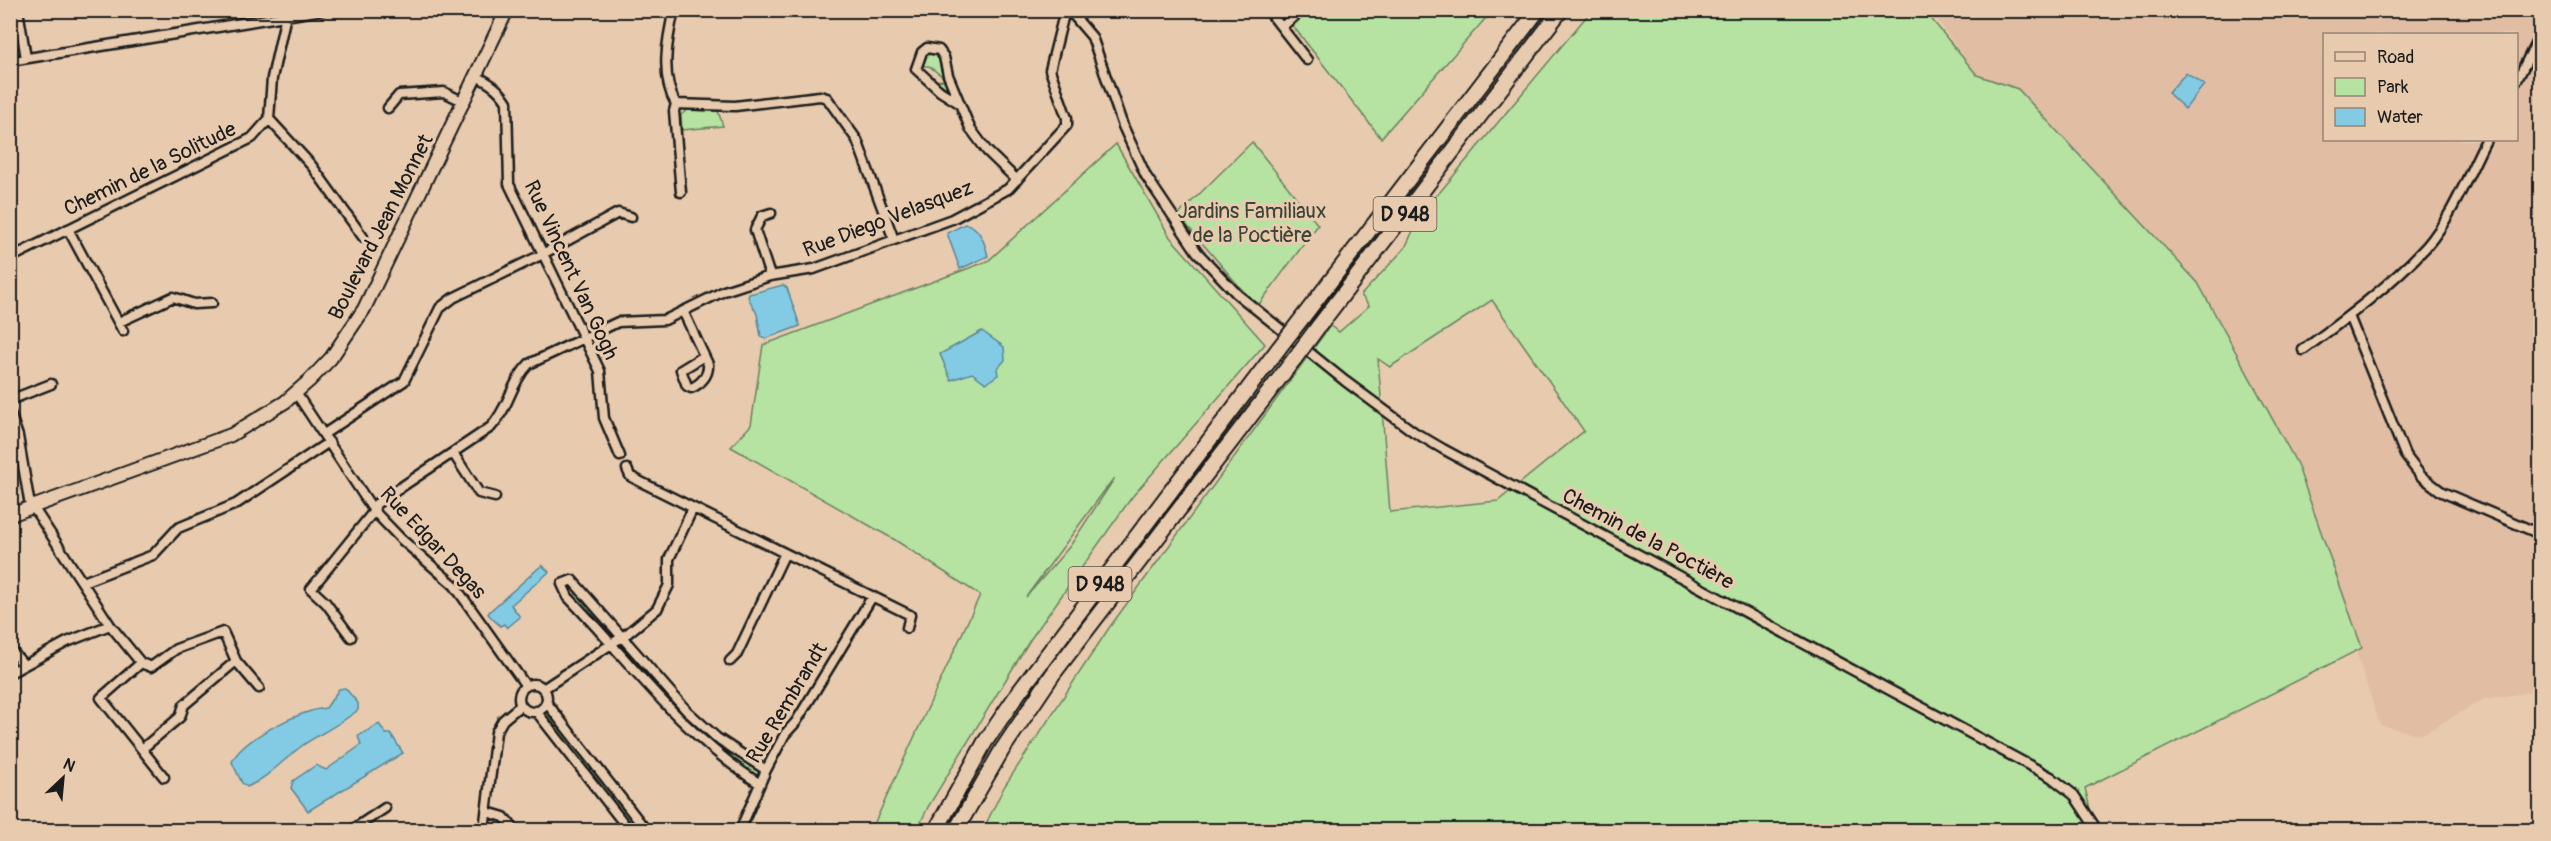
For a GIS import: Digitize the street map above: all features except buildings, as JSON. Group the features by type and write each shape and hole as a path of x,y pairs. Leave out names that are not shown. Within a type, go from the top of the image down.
{"highway":[{"name":"D 948","path":"936,831 985,742 1019,692 1538,10"},
{"name":"D 948","path":"956,831 1002,750 1053,674 1563,10"}],"main road":[{"name":"Boulevard Jean Monnet","path":"10,515 231,435 259,420 296,393 332,358 364,309 507,10"}],"street":[{"path":"18,10 26,58"},
{"path":"10,61 322,10"},
{"path":"674,10 666,54 670,94 676,104 681,192"},
{"path":"960,10 984,10"},
{"name":"Rue Diego Velasquez","path":"351,637 326,603 311,589 374,511 376,504 491,427 500,418 519,375 530,364 618,322 656,322 724,291 770,276 814,269 952,219 1002,194 1067,125 1067,118 1050,70 1065,10"},
{"name":"Chemin de la Poctière","path":"1069,10 1092,37 1123,126 1146,176 1197,252 1253,308 1414,432 2028,764 2074,795 2097,831"},
{"path":"1268,10 1307,60"},
{"path":"1282,27 1301,10"},
{"path":"286,15 272,78 269,119 312,166 363,237"},
{"path":"2518,80 2541,35"},
{"path":"959,103 940,91 916,69 916,62 927,48 939,50 944,57 948,75 970,128 987,151 1017,180"},
{"name":"Rue Vincent Van Gogh","path":"476,76 491,83 507,102 509,184 600,370 604,418 620,456"},
{"path":"388,108 399,95 438,91 464,102"},
{"path":"676,104 735,106 820,96 827,98 857,140 894,240"},
{"name":"Chemin de la Solitude","path":"10,258 252,138 261,131 269,119"},
{"path":"2303,350 2349,316 2426,246 2446,218 2485,141"},
{"path":"83,582 153,555 178,528 236,504 404,381 440,308 453,298 618,213 631,217"},
{"path":"770,276 755,230 762,216 771,213"},
{"path":"68,229 123,331"},
{"path":"119,322 173,297 194,304 212,303"},
{"path":"683,311 704,356"},
{"path":"2349,316 2405,456 2421,476 2442,492 2541,534"},
{"path":"10,400 51,384"},
{"name":"Rue Edgar Degas","path":"296,393 374,511 400,539 454,585 526,686"},
{"path":"10,412 18,435 29,500 110,625 141,663 151,667 176,649 223,632 236,661 259,688"},
{"path":"453,453 479,493 495,497"},
{"path":"627,469 630,476 641,483 910,615 907,628"},
{"path":"543,689 657,609 669,585 669,560 693,508"},
{"path":"730,661 737,654 785,553"},
{"path":"760,784 695,736 609,644 603,633 568,597 562,584 572,580 623,635 687,711 717,738 766,770"},
{"name":"Rue Rembrandt","path":"740,831 766,770 785,734 796,722 872,597"},
{"path":"10,673 67,642 110,625"},
{"path":"10,649 24,665"},
{"path":"141,749 180,717 184,705 236,661"},
{"path":"141,663 101,698 164,777"},
{"path":"546,702 536,711 527,711 521,705 519,696 526,686 535,684 543,689 546,702 646,831"},
{"path":"484,831 496,732 503,720 521,705"},
{"path":"536,711 629,831"},
{"path":"352,831 385,808"},
{"path":"487,812 504,817 515,831"}],"shaded area":[{"path":"1931,11 2540,11 2540,691 2484,699 2421,735 2380,725 2292,460 2018,89 1977,75"}],"green space":[{"path":"1311,10 1492,11 1381,138 1293,26"},
{"path":"1591,11 1925,11 1977,75 2018,89 2198,283 2297,464 2362,648 2085,788 2095,830 983,830 1004,787 1109,628 1330,326 1339,332 1369,306 1361,295 1405,248 1425,205 1440,192","holes":["1492,300 1584,431 1498,501 1390,512 1378,359 1390,367"]},
{"path":"935,53 941,58 947,88 936,81 944,78 929,66 922,66 924,56"},
{"path":"687,110 718,111 723,126 682,130 681,115"},
{"name":"Jardins Familiaux de la Poctière","path":"1252,142 1318,225 1257,307 1178,215"},
{"path":"1116,144 1170,237 1265,344 1132,497 1030,640 928,807 917,830 860,830 875,822 980,595 895,540 731,447 751,425 763,345 988,261","holes":["1114,479 1070,546 1026,597"]},
{"path":"579,592 614,634 609,634 575,598 575,594"},
{"path":"621,644 624,644 714,741 758,771 759,776 757,777 711,747 620,650"},
{"path":"545,711 550,713 642,830 633,830 624,820 543,714"}],"water":[{"path":"2186,73 2204,85 2185,109 2168,93"},
{"path":"965,224 978,231 988,256 960,269 947,233"},
{"path":"783,285 787,288 800,326 765,339 761,336 757,314 748,297 749,294"},
{"path":"982,331 1004,347 1005,360 997,369 998,375 986,383 972,373 951,380 940,354"},
{"path":"542,565 549,572 511,605 520,617 507,628 504,624 500,626 488,614 490,611"},
{"path":"345,688 358,703 358,710 303,745 255,783 247,787 242,783 232,762 247,744 287,720 326,708 339,689"},
{"path":"379,724 386,734 391,734 403,753 308,811 291,788 293,781 316,765 326,770 361,745 358,736"}]}
